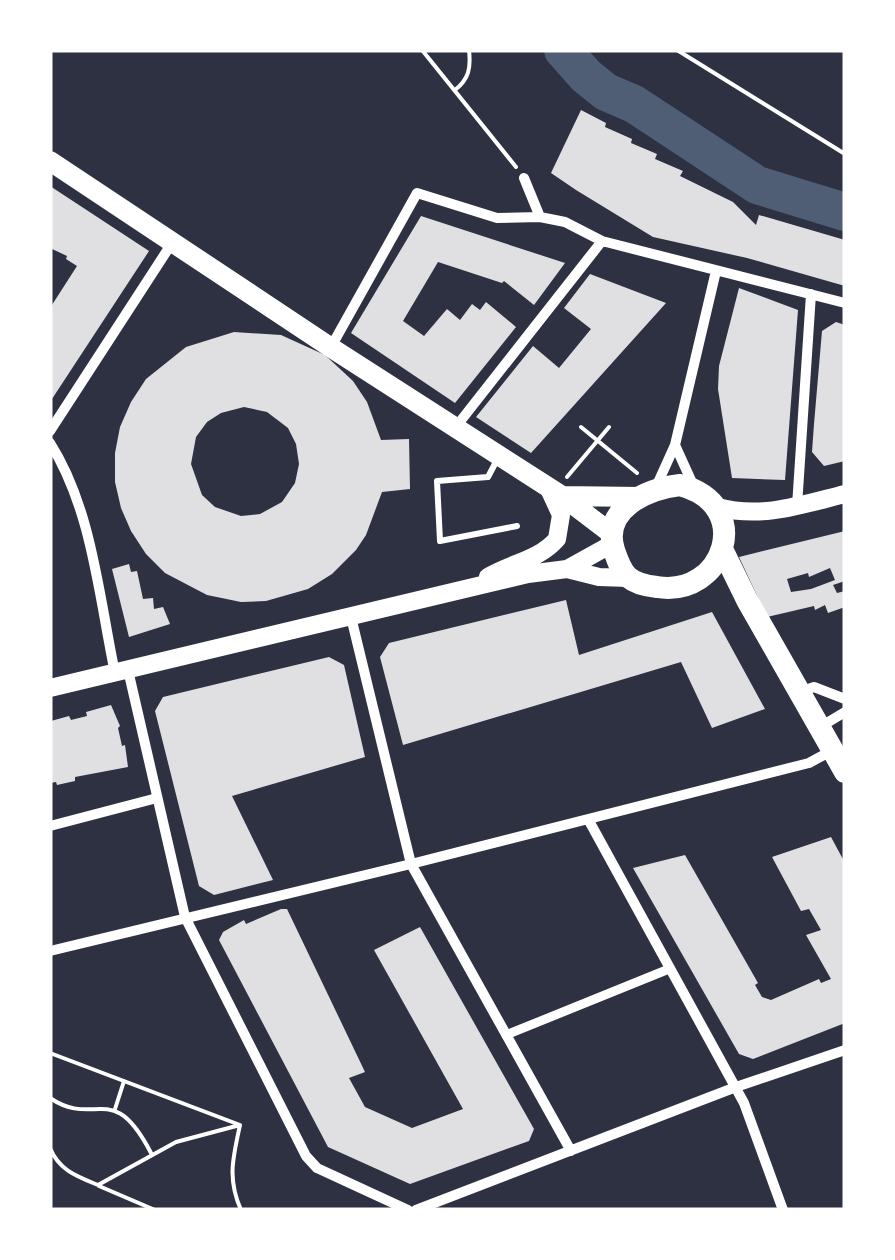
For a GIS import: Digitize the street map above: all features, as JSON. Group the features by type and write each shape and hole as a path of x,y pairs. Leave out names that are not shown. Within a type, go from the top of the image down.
{"main road":[{"path":"50,160 330,348 555,492 612,539 629,578 666,589 698,578 716,564 724,544"},
{"path":"555,492 647,493 680,485 696,489 717,507 724,544 747,600 845,772"},
{"path":"612,539 619,513 647,493"},
{"path":"698,578 721,584 747,600"}],"street":[{"path":"522,174 540,217"},
{"path":"330,348 416,193 497,218 540,217 565,222 602,241 845,303"},
{"path":"455,428 602,241"},
{"path":"50,431 172,243"},
{"path":"647,493 675,445 716,272"},
{"path":"797,506 811,294"},
{"path":"50,443 63,463 78,508 157,798 185,917 312,1166 408,1210"},
{"path":"675,445 696,489"},
{"path":"473,586 509,565 537,556 557,539 561,514 555,492"},
{"path":"717,507 763,514 845,494"},
{"path":"724,544 763,514"},
{"path":"50,688 473,586 566,569 612,539"},
{"path":"566,569 599,577 629,578"},
{"path":"351,617 411,864 571,1152"},
{"path":"800,692 814,687 845,699"},
{"path":"820,727 845,712"},
{"path":"50,950 588,819 809,762 833,750"},
{"path":"50,826 157,798"},
{"path":"588,819 736,1088 783,1210"},
{"path":"506,1035 669,969"},
{"path":"416,1210 845,1050"}],"lane":[{"path":"499,457 488,477 437,481 440,541 518,526"}],"path":[{"path":"422,50 522,174"},
{"path":"455,90 470,72 469,50"},
{"path":"677,50 845,154"},
{"path":"581,427 647,493"},
{"path":"555,492 609,427"},
{"path":"50,1052 240,1125"},
{"path":"115,1109 124,1081"},
{"path":"50,1098 62,1106 115,1109 136,1126 151,1153"},
{"path":"98,1185 176,1142 240,1125"},
{"path":"240,1125 232,1161 232,1188 241,1210"},
{"path":"50,1148 63,1168"},
{"path":"50,1160 155,1210"}],"building":[{"path":"581,110 632,139 631,143 657,154 655,159 683,171 680,176 733,202 756,225 759,215 845,240 845,286 653,237 576,190 551,173"},
{"path":"50,186 149,251 50,402 50,308 77,266 50,248"},
{"path":"421,216 565,263 534,305 504,281 438,262 403,321 424,336 447,309 460,320 472,304 480,310 486,302 516,327 455,403 351,333"},
{"path":"590,274 666,303 531,453 476,417 533,346 559,368 591,329 564,308"},
{"path":"739,288 798,310 785,480 732,478 718,389 719,366"},
{"path":"836,322 845,325 845,461 824,466 812,452 814,424 822,331"},
{"path":"234,332 281,335 325,355 353,381 367,402 381,440 409,439 410,489 382,492 356,550 332,574 308,589 266,601 241,602 207,595 165,573 131,531 115,482 120,427 146,379 186,347","holes":["244,407 267,412 288,428 296,444 299,464 295,483 282,502 260,514 241,516 215,507 202,495 191,464 196,437 207,422 221,413"]},
{"path":"845,531 845,581 833,585 837,593 845,591 845,607 828,613 825,605 815,610 814,606 767,617 739,557","holes":["830,568 835,580 791,592 787,579 808,573 809,577"]},
{"path":"129,564 131,572 137,571 143,599 153,598 154,609 163,607 170,624 129,637 112,569"},
{"path":"566,600 579,655 712,612 765,709 712,728 681,662 403,745 380,657 389,643"},
{"path":"329,657 344,665 365,757 232,796 273,880 214,895 199,886 155,711 163,697"},
{"path":"111,705 120,726 128,767 75,777 75,781 57,785 50,783 51,721 87,716 86,712"},
{"path":"831,837 845,863 845,1023 753,1059 739,1054 633,868 685,855 758,983 755,985 762,997 771,1000 819,979 821,983 831,979 806,935 821,930 809,909 801,911 772,857"},
{"path":"287,909 365,1072 349,1078 365,1107 412,1128 463,1109 374,950 420,927 534,1129 529,1141 410,1184 328,1147 219,940 223,932 244,920 246,924"}],"waterway":[{"path":"563,50 606,92 634,104 757,185 845,212"}]}
